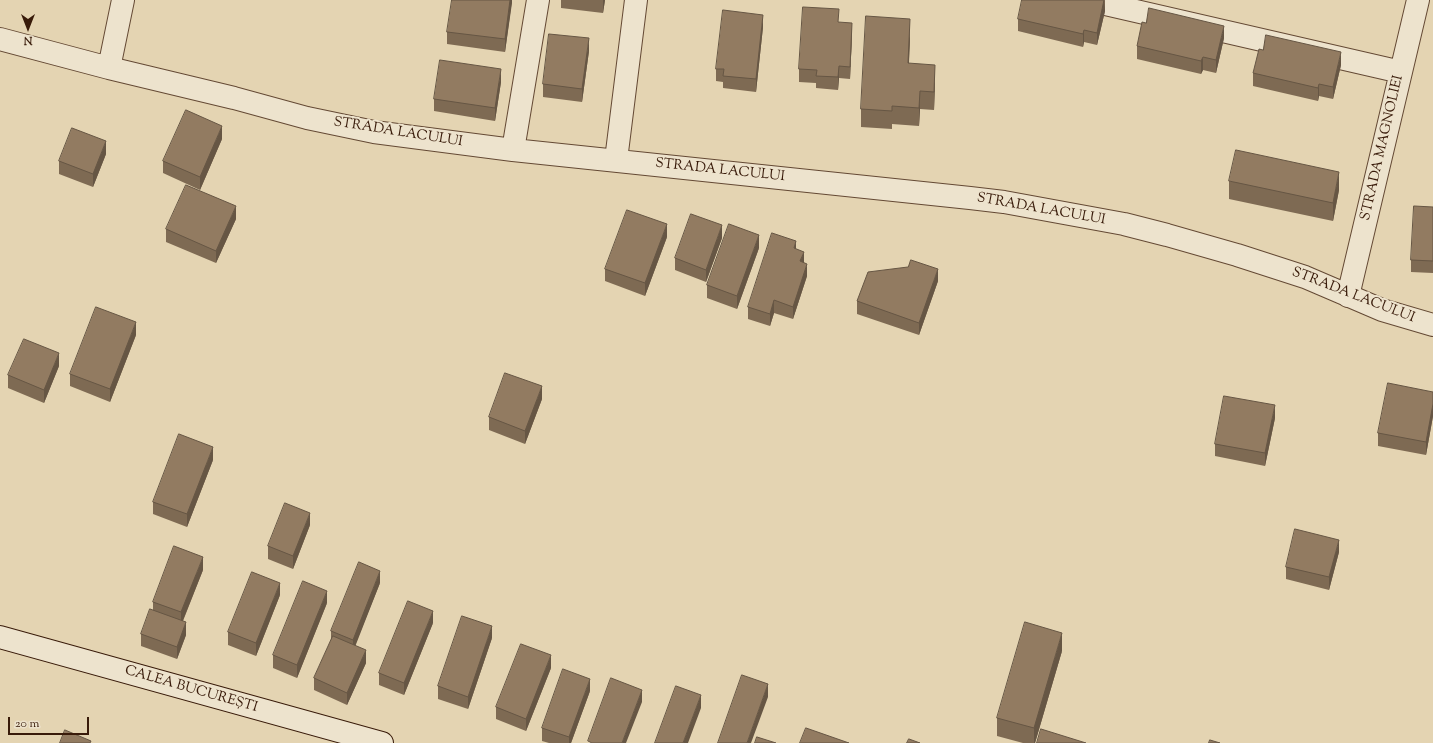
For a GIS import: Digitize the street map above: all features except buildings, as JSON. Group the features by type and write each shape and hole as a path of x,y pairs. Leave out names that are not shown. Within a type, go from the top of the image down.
{"street":[{"path":"109,68 123,0"},
{"path":"513,150 538,0"},
{"path":"616,160 636,0"},
{"path":"1088,0 1401,72"},
{"name":"STRADA MAGNOLIEI","path":"1348,296 1418,0"},
{"name":"STRADA LACULUI","path":"0,39 109,68 342,126 374,132 513,150 1004,202 1124,224 1237,255 1305,277 1382,310 1433,325"},
{"name":"CALEA BUCUREȘTI","path":"0,637 382,743"}]}
